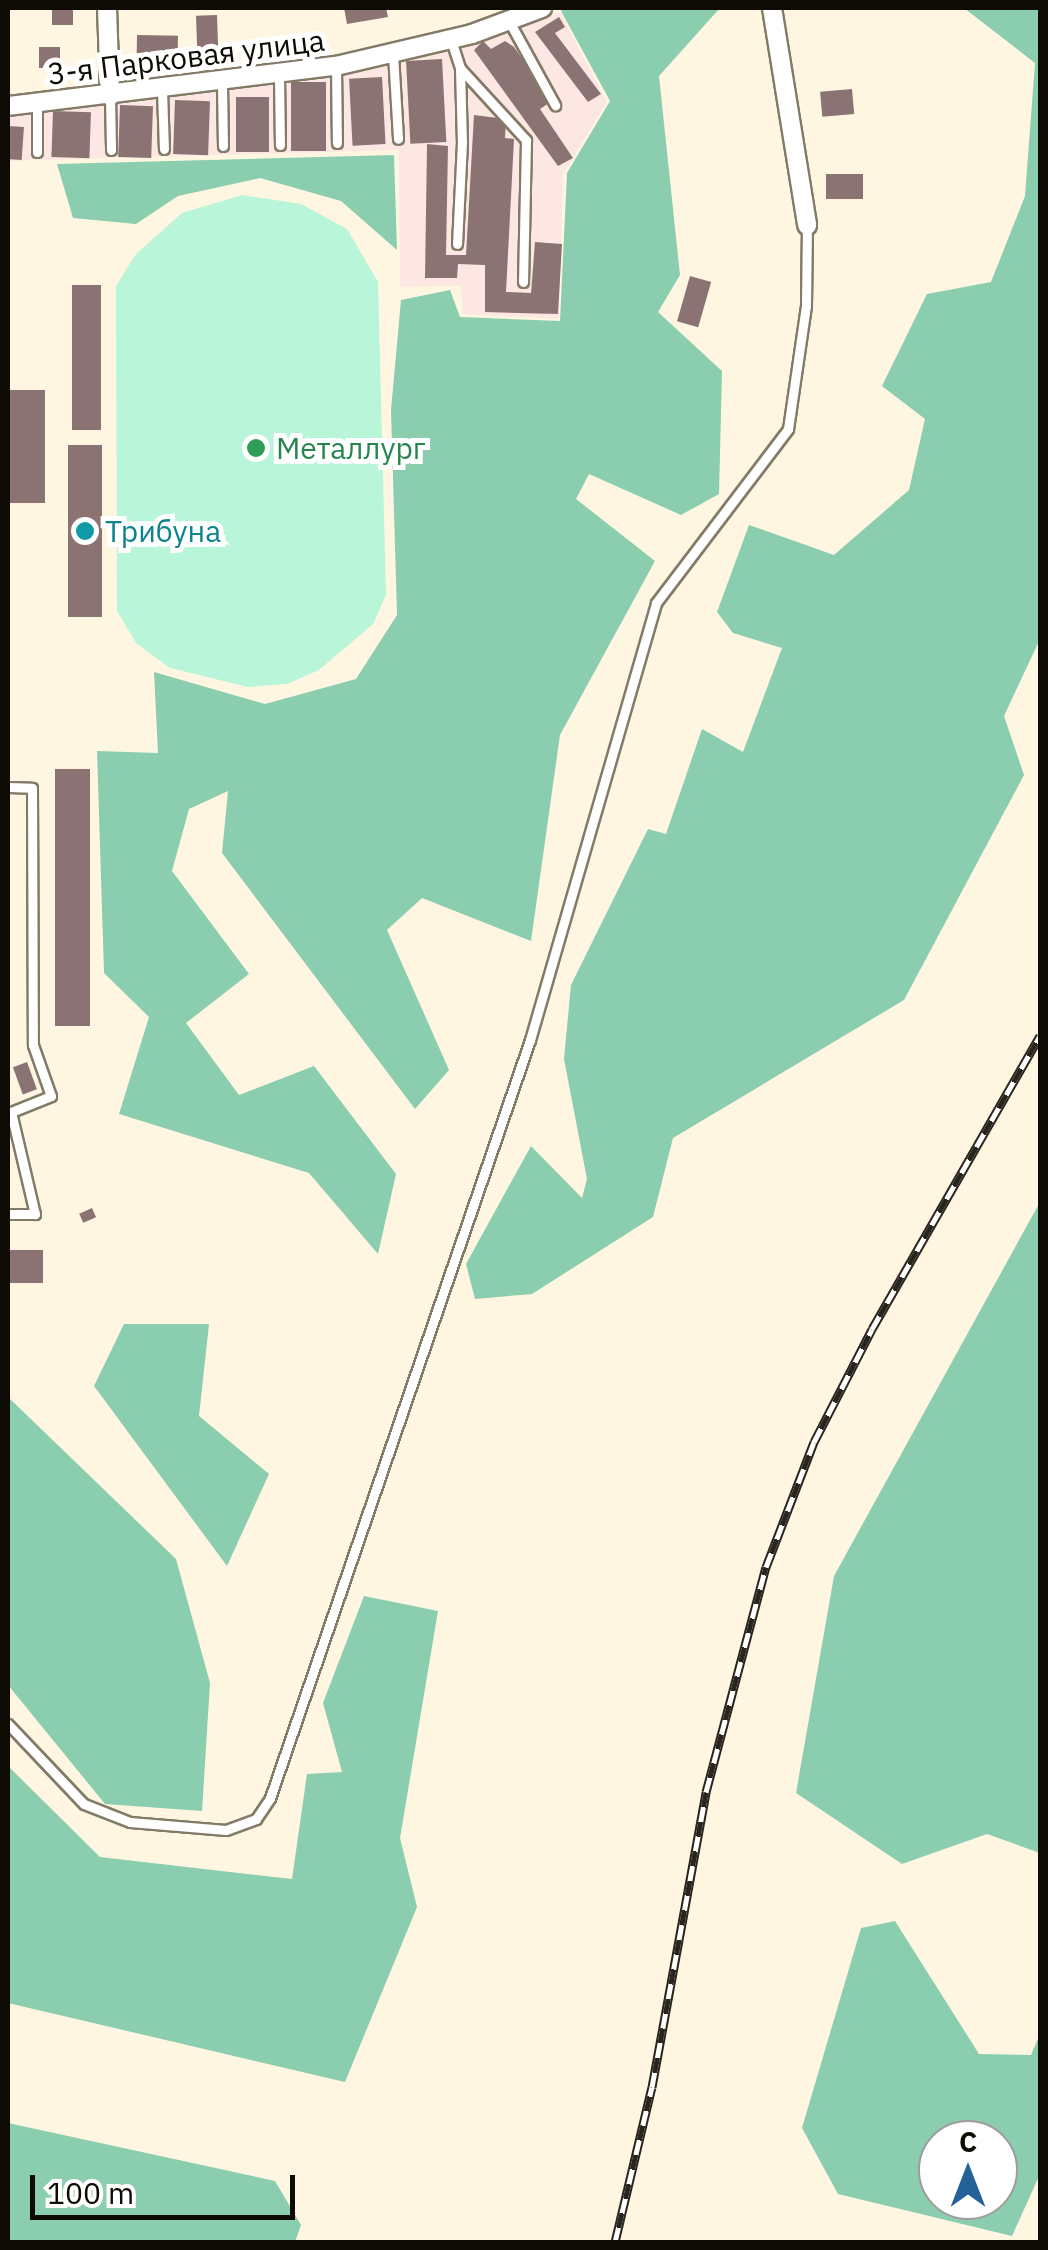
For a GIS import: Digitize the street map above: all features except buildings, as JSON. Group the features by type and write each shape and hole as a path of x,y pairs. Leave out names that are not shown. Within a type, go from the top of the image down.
{"street":[{"path":"107,8 110,96"},
{"name":"3-я Парковая улица","path":"8,106 222,84 336,66 451,40 510,23 542,8"},
{"path":"772,8 807,224"}],"lane":[{"path":"510,23 555,106"},
{"path":"451,40 460,68 457,244"},
{"path":"393,54 398,139"},
{"path":"336,66 337,143"},
{"path":"460,68 526,140 522,282"},
{"path":"278,76 280,145"},
{"path":"222,84 223,146"},
{"path":"162,90 164,149"},
{"path":"110,96 111,150"},
{"path":"37,152 38,104"},
{"path":"8,1724 84,1804 130,1822 226,1830 256,1819 270,1798 530,1040 656,603 788,429 806,306 807,224"},
{"path":"8,787 32,788 34,1045 51,1096 11,1112 34,1214 8,1214"}],"shaded area":[{"path":"560,12 607,102 563,175 559,319 463,314 461,286 400,287 399,150 8,161 8,116 275,84 464,47"}],"green space":[{"path":"720,8 659,76 680,275 658,312 722,371 719,494 681,515 589,474 576,499 655,561 560,735 531,941 422,898 387,930 449,1070 415,1109 222,853 228,791 189,809 172,871 249,974 186,1023 239,1095 314,1066 396,1174 378,1254 309,1173 119,1114 149,1017 104,973 97,751 158,753 154,672 265,704 356,679 397,615 391,410 401,300 450,290 460,317 560,321 567,173 610,101 561,11"},
{"path":"964,8 1040,8 1040,639 1004,716 1024,775 904,1000 673,1138 653,1217 532,1294 475,1299 466,1264 531,1146 582,1198 587,1179 564,1059 571,985 648,829 666,834 702,729 743,752 782,648 733,633 717,612 749,525 834,555 909,490 925,419 882,386 927,294 991,282 1025,196 1035,63"},
{"path":"394,155 397,250 341,201 260,178 178,196 136,224 73,218 57,164"},
{"path":"242,195 301,204 347,229 378,282 386,595 373,624 319,670 287,684 248,687 170,668 136,643 117,611 116,286 136,254 182,213"},
{"path":"1040,1202 1040,1853 987,1834 902,1864 796,1793 834,1576"},
{"path":"124,1324 209,1324 199,1416 269,1474 227,1566 94,1386"},
{"path":"8,1397 176,1559 210,1683 202,1811 105,1804 8,1685"},
{"path":"364,1596 438,1611 400,1838 417,1907 345,2082 8,2003 8,1766 100,1857 292,1879 307,1774 342,1772 323,1703"},
{"path":"895,1921 979,2054 1031,2055 1040,2034 1040,2174 1012,2236 946,2220 1018,2220 1018,2120 918,2120 918,2213 838,2194 802,2128 861,1928"},
{"path":"8,2123 275,2181 301,2225 295,2242 8,2242"}],"railway":[{"path":"615,2242 652,2087 706,1792 766,1567 814,1442 872,1329 1040,1036"}],"place":[{"name":"Металлург","path":"256,448"},
{"name":"Трибуна","path":"85,531"}]}
